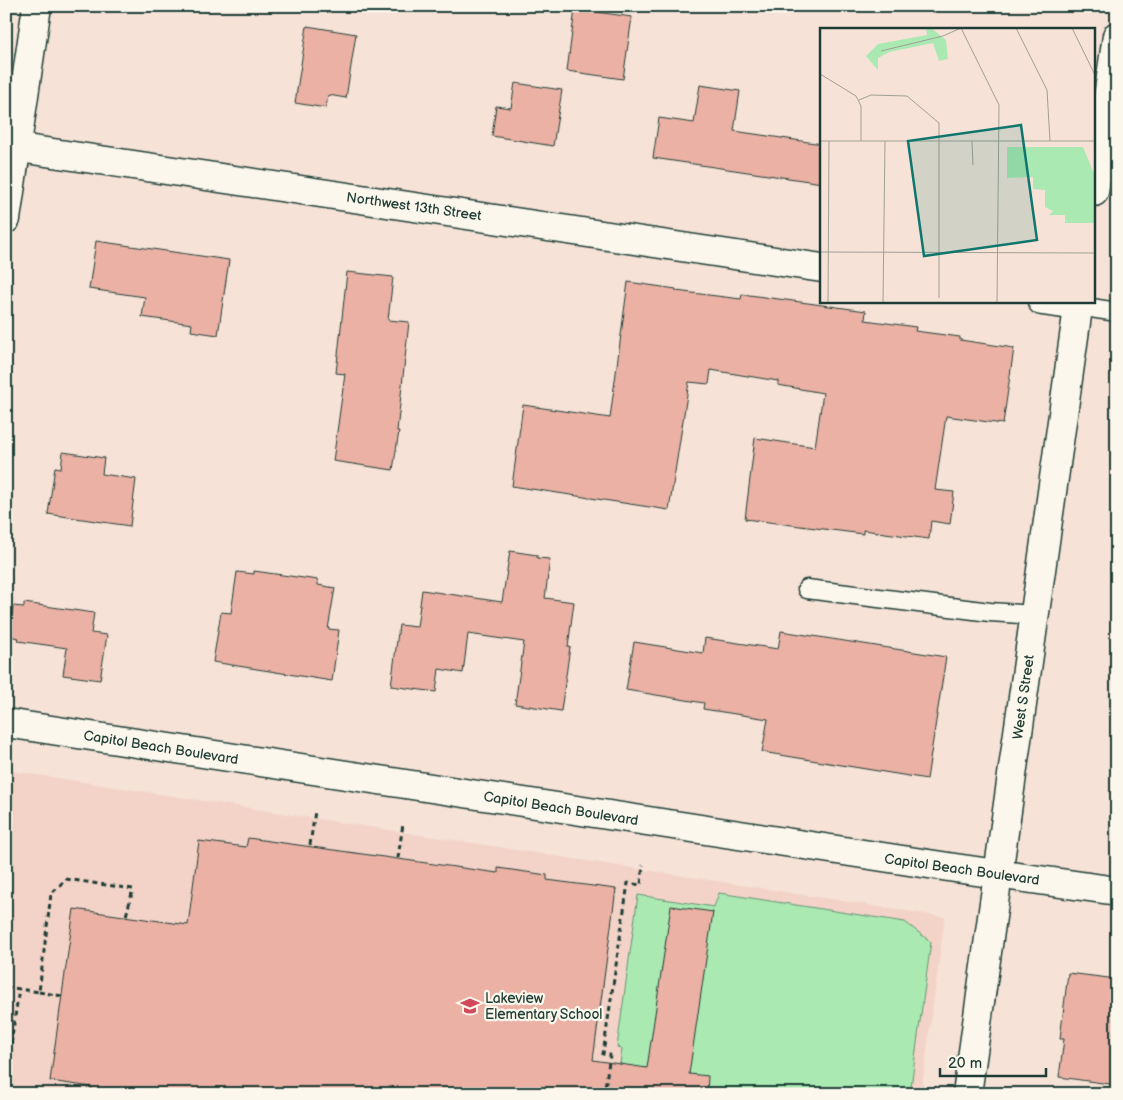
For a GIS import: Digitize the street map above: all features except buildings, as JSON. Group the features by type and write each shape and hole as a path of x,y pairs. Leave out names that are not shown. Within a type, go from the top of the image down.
{"street":[{"path":"6,219 11,146 37,6"},
{"path":"1096,178 1117,36"},
{"name":"Northwest 13th Street","path":"11,146 820,268"},
{"path":"1054,302 1078,304"},
{"name":"West S Street","path":"967,1094 1078,304"},
{"name":"Capitol Beach Boulevard","path":"6,723 1117,891"}],"lane":[{"path":"1078,304 1117,312"},
{"path":"807,589 990,612 1034,615"}],"path":[{"path":"310,845 315,811"},
{"path":"398,858 403,824"},
{"path":"604,1094 610,1055 603,1054 628,883 641,885 643,865"},
{"path":"39,992 51,894 66,878 133,889 126,916"},
{"path":"6,987 62,996"},
{"path":"6,1079 19,989"}],"shaded area":[{"name":"Lakeview Elementary School","path":"6,770 945,917 921,1094 6,1094"}],"green space":[{"path":"719,893 905,922 931,942 910,1094 616,1094 622,1049 617,1047 638,895 714,907"}],"place":[{"name":"Lakeview Elementary School","path":"470,1006"}]}
